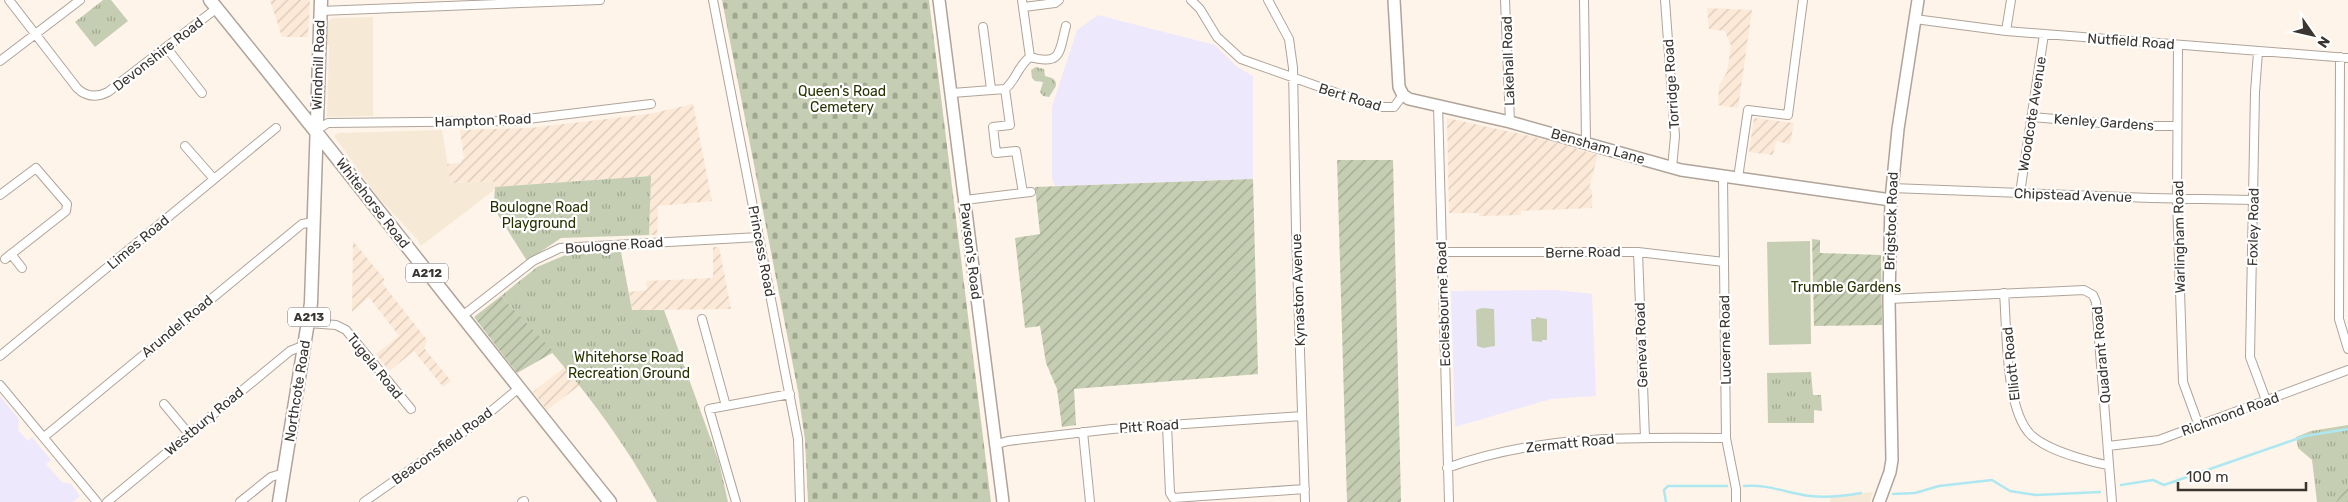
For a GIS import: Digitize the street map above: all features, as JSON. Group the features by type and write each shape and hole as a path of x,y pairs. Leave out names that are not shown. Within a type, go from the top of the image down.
{"main road":[{"name":"Whitehorse Road","path":"213,4 316,130 461,317 610,502"},
{"name":"Windmill Road","path":"316,130 321,6"},
{"name":"Northcote Road","path":"279,502 308,323 312,282 316,130"},
{"path":"315,161 330,160 336,156"}],"street":[{"name":"Devonshire Road","path":"9,0 77,88 91,96 108,92 166,48 213,4"},
{"path":"0,61 80,0"},
{"path":"321,6 600,0"},
{"name":"Princess Road","path":"714,0 798,438 800,502"},
{"name":"Pawson's Road","path":"939,0 1003,502"},
{"path":"1030,57 1023,3 1055,3 1059,0"},
{"path":"1191,0 1198,6 1217,37 1232,53 1248,62 1293,78"},
{"name":"Kynaston Avenue","path":"1268,0 1289,39 1293,78 1306,502"},
{"path":"1394,0 1398,83 1403,95"},
{"name":"Lakehall Road","path":"1505,0 1510,122"},
{"path":"1584,0 1586,142"},
{"name":"Torridge Road","path":"1665,0 1675,136 1672,168"},
{"path":"1738,178 1748,110 1788,115 1803,0"},
{"name":"Brigstock Road","path":"1879,502 1892,460 1889,298 1891,194 1918,0"},
{"path":"2006,31 2011,0"},
{"name":"Nutfield Road","path":"1915,19 2006,31 2258,52 2344,57"},
{"path":"1030,57 1043,61 1054,59 1058,55 1066,26"},
{"path":"984,27 991,89"},
{"name":"Woodcote Avenue","path":"2020,193 2044,34"},
{"name":"Warlingham Road","path":"2178,45 2176,126 2182,382 2199,426"},
{"path":"166,48 202,93"},
{"name":"Foxley Road","path":"2258,52 2250,357 2266,400"},
{"path":"952,93 1005,89 1014,80 1019,66 1030,57"},
{"path":"2344,57 2338,268 2339,318 2348,349"},
{"name":"Bert Road","path":"1293,78 1379,107 1394,107 1403,95"},
{"path":"1005,89 1010,125 993,127 996,153 1016,151 1022,193"},
{"name":"Bensham Lane","path":"1403,95 1409,99 1586,142 1672,168 1723,177 1891,194"},
{"name":"Hampton Road","path":"316,130 328,124 512,121 651,104"},
{"name":"Ecclesbourne Road","path":"1438,105 1449,502"},
{"name":"Kenley Gardens","path":"2032,117 2136,126 2176,126"},
{"name":"Limes Road","path":"0,356 276,128"},
{"path":"185,146 214,179"},
{"path":"0,195 36,168 67,204 66,211 8,257 22,268"},
{"name":"Lucerne Road","path":"1723,177 1726,438 1736,489 1736,502"},
{"path":"965,200 1031,192"},
{"name":"Chipstead Avenue","path":"1891,194 2020,193 2254,200"},
{"name":"Arundel Road","path":"44,437 302,224 314,222"},
{"name":"Boulogne Road","path":"461,317 533,261 560,248 759,237"},
{"name":"Berne Road","path":"1442,252 1638,252 1724,262"},
{"name":"Geneva Road","path":"1638,252 1645,438"},
{"path":"2338,268 2348,269"},
{"name":"Quadrant Road","path":"1889,298 2084,290 2093,294 2096,302 2112,502"},
{"name":"Elliott Road","path":"2004,294 2013,398 2020,420 2031,435 2048,446 2066,454 2109,465"},
{"path":"702,319 726,406"},
{"name":"Tugela Road","path":"308,323 336,326 346,330 410,409"},
{"name":"Westbury Road","path":"107,502 290,351 305,345"},
{"name":"Richmond Road","path":"2108,446 2159,440 2348,370"},
{"path":"0,385 97,502"},
{"name":"Beaconsfield Road","path":"364,502 478,422 519,388"},
{"path":"736,502 709,409 790,394"},
{"path":"164,404 190,434"},
{"name":"Pitt Road","path":"997,444 1083,432 1302,416"},
{"path":"1167,425 1170,493 1173,498 1305,489"},
{"path":"1083,432 1090,502"},
{"name":"Zermatt Road","path":"1447,468 1516,448 1598,438 1726,438"},
{"path":"240,502 271,477 284,474"}],"shaded area":[{"path":"270,0 310,0 308,37 282,37"},
{"path":"1707,8 1752,10 1738,108 1718,105 1719,86 1727,72 1731,46 1725,31 1709,29"},
{"path":"1098,15 1215,45 1236,66 1253,76 1253,179 1055,186 1052,179 1052,107 1077,30"},
{"path":"373,17 373,116 327,117 329,46 326,45 327,22 332,18"},
{"path":"693,104 712,201 658,206 657,235 649,235 651,176 495,187 493,181 451,183 447,164 461,163 461,159 464,159 460,130 530,128 649,114"},
{"path":"1447,118 1543,139 1598,155 1589,188 1592,190 1592,208 1521,211 1521,215 1479,216 1479,213 1449,213"},
{"path":"1754,118 1794,123 1790,144 1776,141 1773,155 1749,152"},
{"path":"442,130 451,183 493,181 495,187 493,191 421,246 416,238 377,196 334,136 338,133"},
{"path":"353,241 385,280 382,283 427,340 424,348 451,381 443,387 414,351 389,371 376,354 399,336 369,297 352,312"},
{"path":"713,247 719,247 731,309 632,310 629,292 647,290 646,281 713,278"},
{"path":"1556,290 1592,294 1596,396 1551,399 1455,427 1451,291"},
{"path":"565,367 580,385 547,410 533,392"},
{"path":"0,396 19,419 18,430 28,441 32,437 51,460 46,464 62,482 71,484 80,496 73,502 0,502"},
{"path":"1873,492 1870,502 1830,502 1831,496"}],"green space":[{"path":"103,0 111,0 128,21 95,47 75,22"},
{"name":"Queen's Road Cemetery","path":"722,0 929,0 991,502 808,502 805,440 798,391"},
{"path":"1036,67 1044,69 1045,76 1055,81 1056,86 1049,97 1043,96 1040,92 1043,82 1035,81 1032,78 1031,70"},
{"path":"1337,160 1393,160 1401,502 1347,502"},
{"name":"Boulogne Road Playground","path":"651,176 649,235 561,238 527,261 490,202 494,201 495,187"},
{"path":"1253,179 1258,374 1074,389 1076,425 1062,427 1057,389 1046,363 1040,326 1025,328 1015,238 1040,234 1035,187"},
{"name":"Trumble Gardens","path":"1812,239 1820,240 1820,253 1881,255 1882,325 1814,326"},
{"path":"1810,241 1811,344 1769,345 1767,242"},
{"name":"Whitehorse Road Recreation Ground","path":"621,252 632,310 664,310 719,462 728,502 657,502 641,473 605,419 545,344 501,296 537,267 568,254"},
{"path":"501,296 554,352 517,373 474,317"},
{"path":"1482,308 1494,309 1495,346 1483,348 1477,346 1476,310"},
{"path":"1536,317 1547,319 1547,340 1542,340 1542,342 1532,341 1531,319 1536,319"},
{"path":"1811,372 1813,395 1821,395 1822,411 1814,410 1814,423 1768,423 1767,373"},
{"path":"2348,425 2348,502 2317,502 2312,460 2298,448 2296,437 2311,431"},
{"path":"2348,485 2348,502 2336,502"}],"waterway":[{"path":"2121,485 2153,480 2164,485 2305,436 2348,429"},
{"path":"1893,494 1915,493 1939,486 1992,480 2010,491 2036,495 2100,492"},
{"path":"1666,502 1664,490 1668,486 1727,486"},
{"path":"1744,486 1761,486 1816,497 1861,493"}]}
